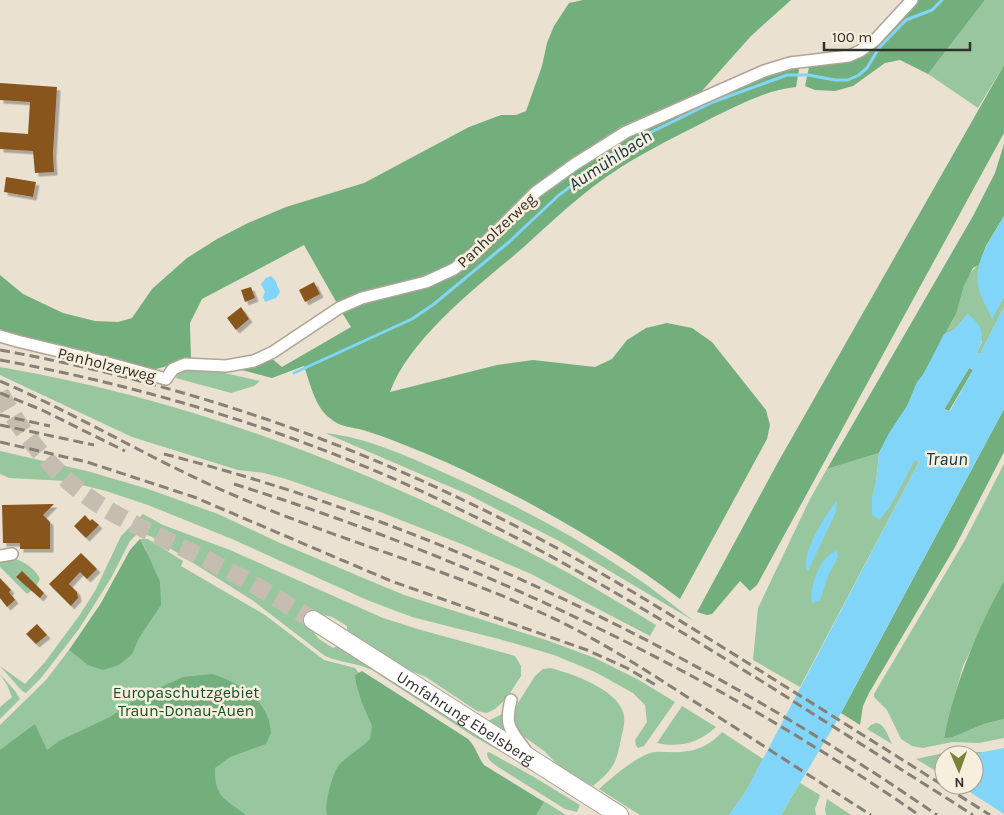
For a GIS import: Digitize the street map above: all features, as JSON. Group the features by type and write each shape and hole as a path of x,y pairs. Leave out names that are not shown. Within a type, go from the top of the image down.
{"main road":[{"name":"Umfahrung Ebelsberg","path":"313,620 619,815"}],"street":[{"name":"Panholzerweg","path":"0,336 166,379 173,369 185,364 226,366 254,361 273,352 339,308 362,298 426,282 454,269 477,251 536,192 575,164 626,132 764,71 790,63 848,56 860,51 874,40 912,0"},
{"path":"0,556 12,554"},
{"path":"511,700 508,711 509,728 531,759"}],"green space":[{"path":"583,0 791,0 751,36 701,92 622,126 572,160 451,266 338,305 304,245 202,299 190,323 191,360 152,370 18,336 0,329 0,275 23,294 63,313 95,321 118,322 132,318 152,289 187,258 217,239 286,207 364,183 469,127 501,115 516,115 526,111 554,26 569,3"},
{"path":"916,0 985,0 928,74 900,60 885,63 853,86 835,91 815,90 805,86 809,67 812,63 850,58"},
{"path":"985,0 1004,0 1004,65 978,108 928,74"},
{"path":"797,64 799,70 796,87 762,95 708,120 635,159 607,176 583,194 442,319 411,355 399,373 390,392 497,365 533,360 595,367 612,359 627,340 646,328 667,323 692,328 712,342 766,410 770,425 767,439 680,599 597,542 508,492 416,450 363,430 335,422 325,414 317,402 304,366 272,378 234,368 270,357 282,367 351,327 341,311 364,300 428,285 538,194 627,134 723,91"},
{"path":"1004,65 1004,133 757,585 750,591 740,581 712,614 707,615 697,612 777,464"},
{"path":"1004,144 1004,216 986,246 979,265 973,268 964,286 956,314 908,404 879,453 827,469 973,216 995,173"},
{"path":"979,265 979,286 992,318 1004,297 1004,307 980,354 977,353 982,342 968,314 954,330 945,334 954,318 964,286 970,274"},
{"path":"0,367 61,379 179,409 295,447 408,494 464,520 559,568 656,625 650,636 531,574 383,513 286,479 264,473 238,470 132,437 0,375"},
{"path":"190,368 202,368 260,381 254,386 231,393 176,378 180,371"},
{"path":"969,368 973,370 949,411 944,409"},
{"path":"1004,409 1004,452 955,547 869,693 863,706 860,725 841,713"},
{"path":"325,433 357,439 388,449 447,474 514,506 600,554 694,621 559,541 467,494"},
{"path":"0,451 87,471 145,488 218,514 280,543 404,595 546,640 595,658 639,680 675,702 644,746 638,748 635,740 647,722 645,705 633,693 595,672 554,655 412,617 367,600 232,539 148,505 106,491 66,481 9,478 0,474"},
{"path":"879,453 876,483 872,498 902,482 915,459 919,462 800,687 753,660 758,608 810,499 827,469"},
{"path":"1004,464 1004,581 963,666 944,737 953,737 984,724 1004,719 1004,738 979,743 952,742 923,748 912,746 901,739 887,710 874,697 874,694 965,540"},
{"path":"143,514 163,525 230,550 383,618 515,656 521,666 521,676 506,699 495,709 487,713 477,711 426,677 399,666 347,633 347,626 332,617 316,613 307,624 319,639 333,648 338,646 570,791 473,736 372,670 325,656 252,600 143,533 137,534 130,541 111,578 79,629 41,678 26,693 22,691 0,666 25,684 45,662 79,616 95,591 121,536"},
{"name":"Europaschutzgebiet Traun-Donau-Auen","path":"140,539 148,539 183,561 181,566 265,615 324,660 355,668 364,679 479,769 547,803 566,815 0,815 0,725 46,680 69,650 76,655 146,550"},
{"path":"140,539 160,582 161,605 139,638 132,654 119,665 103,670 88,665 69,650 101,603 130,550"},
{"path":"14,558 29,566 40,579 35,588 27,594 0,567 0,560"},
{"path":"1004,581 1004,719 984,724 953,737 944,738 954,697 968,657"},
{"path":"550,668 580,678 602,689 612,696 623,712 624,726 613,766 593,786 563,770 544,751 519,733 513,725 513,716 518,703 535,676 543,669"},
{"path":"362,671 468,739 484,765 544,802 536,815 327,815 328,797 336,769 370,739 372,726 362,703 355,675"},
{"path":"0,674 20,699 0,719 0,707 12,697"},
{"path":"213,674 245,690 259,702 269,721 271,733 266,744 230,757 215,768 216,785 222,796 246,815 0,815 0,750 35,724 47,750 59,741 110,717 137,698 183,677"},
{"path":"682,706 716,727 703,737 688,743 673,745 657,743"},
{"path":"506,710 507,733 506,734 486,722"},
{"path":"876,723 884,728 892,744 867,729"},
{"path":"722,732 763,759 745,793 729,815 640,815 599,789 625,768 648,754 693,750 709,743"},
{"path":"489,752 580,805 577,812 565,809 498,767 488,758 487,753"},
{"path":"934,755 934,770 916,759"},
{"path":"800,783 820,795 815,809 816,815 781,815"},
{"path":"827,799 851,815 826,815"}],"water":[{"path":"1004,216 1004,297 992,319 982,299 977,276 985,249"},
{"path":"271,276 275,280 280,292 276,298 265,302 263,297 265,292 261,284 266,278"},
{"name":"Traun","path":"1004,307 1004,409 835,724 781,815 729,815 745,793 919,462 915,460 890,507 879,520 872,515 872,497 876,483 879,453 889,433 907,406 917,382 923,375 944,334 954,330 968,314 977,323 982,332 982,341 977,353 980,354","holes":["969,368 973,370 950,411 944,410"]},
{"path":"837,500 836,512 808,571 806,564 810,546 821,524"},
{"path":"837,551 838,557 828,576 820,601 812,603 812,589 817,573 826,559"},
{"path":"1004,748 1004,814 975,795 984,795 984,752"}],"building":[{"path":"0,83 57,87 53,154 54,172 35,173 33,151 0,149 0,132 28,134 30,102 0,100"},
{"path":"6,177 36,182 33,197 4,192"},
{"path":"314,282 320,294 305,302 299,290"},
{"path":"251,287 255,298 245,302 241,290"},
{"path":"241,307 249,319 236,330 227,318"},
{"path":"54,504 43,515 50,522 50,549 20,549 20,543 3,543 2,505"},
{"path":"85,515 90,521 92,519 99,525 86,538 74,526"},
{"path":"81,553 97,569 87,579 80,572 69,584 77,592 78,598 71,606 49,584"},
{"path":"22,571 44,593 40,598 16,577"},
{"path":"0,578 11,590 9,592 15,600 7,607 0,598"},
{"path":"37,624 47,635 36,644 26,634"}],"waterway":[{"name":"Aumühlbach","path":"294,373 412,319 434,304 509,242 559,195 633,141 713,102 787,75 808,75 835,80 848,80 859,75 867,68 879,48 906,20 932,10 942,0"}],"tunnel":[{"path":"0,393 20,426 44,457 57,471 87,496 132,523 245,580 313,620"}],"railway":[{"path":"0,350 119,376 178,391 236,409 351,451 463,500 537,537 645,599 990,815"},
{"path":"0,360 59,372 177,401 292,438 404,483 539,550 656,617 771,687 973,815"},
{"path":"0,381 238,497 278,514 483,588 563,623 636,664 871,815"},
{"path":"0,393 42,410 125,451"},
{"path":"0,415 50,426"},
{"path":"0,425 94,445"},
{"path":"0,442 87,462 194,497 391,581 587,650 627,668 659,687"},
{"path":"164,454 267,483 369,518 468,557 566,600 662,648 756,700 848,756 937,815"},
{"path":"234,484 325,514 414,547 502,584 589,624 674,667 758,713 839,762 919,815"}]}
